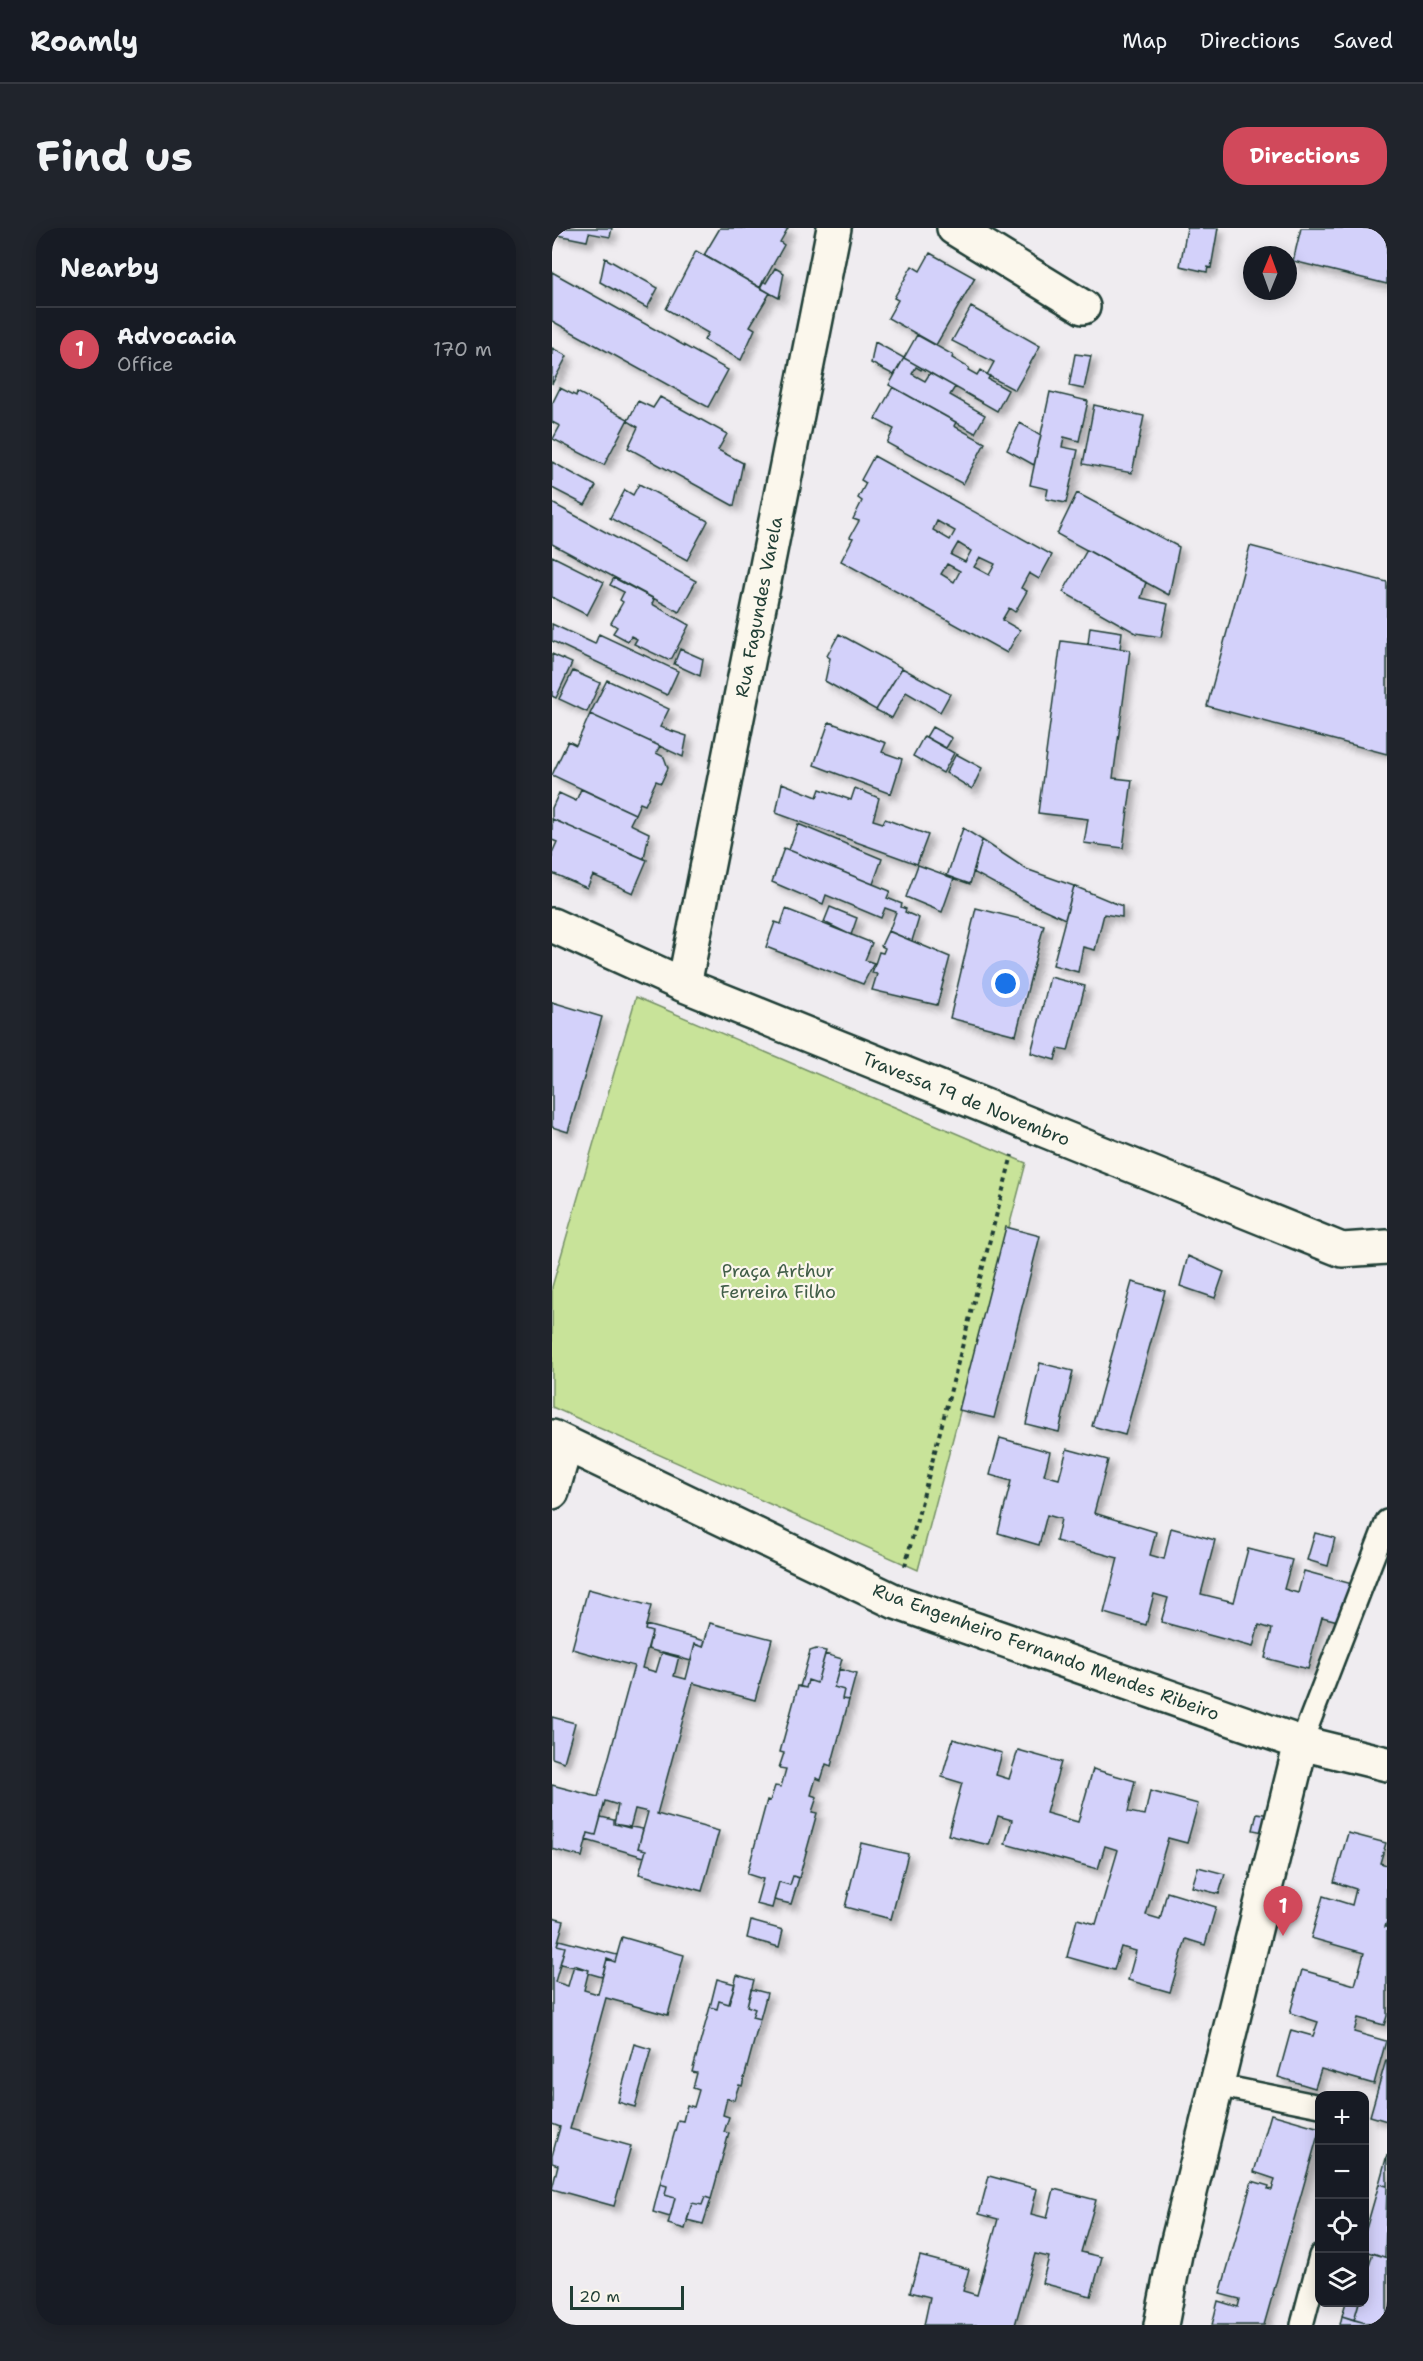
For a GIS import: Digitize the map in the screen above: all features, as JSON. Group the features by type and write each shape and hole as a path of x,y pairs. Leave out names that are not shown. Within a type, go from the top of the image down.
{"street":[{"name":"Rua Fagundes Varela","path":"684,985 834,228"},
{"path":"954,228 1083,307"},
{"name":"Travessa 19 de Novembro","path":"552,926 684,985 1342,1250 1387,1247"},
{"path":"552,1492 559,1441"},
{"name":"Rua Engenheiro Fernando Mendes Ribeiro","path":"559,1441 896,1602 1301,1743 1387,1764"},
{"path":"1161,2325 1176,2249 1301,1743"}],"lane":[{"path":"1301,1743 1387,1521"},
{"path":"1216,2085 1315,2105"},
{"path":"1302,2325 1315,2275"}],"path":[{"path":"896,1602 1020,1121"}],"green space":[{"name":"Praça Arthur Ferreira Filho","path":"636,997 1026,1163 918,1570 552,1407 552,1287"}],"building":[{"path":"552,228 612,228 610,237 589,233 587,241 552,234"},
{"path":"720,228 788,228 780,242 784,245 760,288 704,255"},
{"path":"1187,228 1218,228 1211,268 1208,267 1207,272 1180,266"},
{"path":"1301,228 1387,228 1387,284 1297,262 1297,246"},
{"path":"696,251 770,293 750,326 755,329 741,360 704,340 708,333 666,309"},
{"path":"930,253 975,278 936,345 888,318 898,300 894,298 912,266 920,271"},
{"path":"605,258 658,288 647,308 600,282"},
{"path":"775,268 784,273 779,298 760,288"},
{"path":"552,272 728,370 708,407 552,321"},
{"path":"971,307 1040,346 1015,390 987,375 994,362 952,341"},
{"path":"917,335 953,355 952,358 969,368 968,370 977,375 980,370 990,376 988,379 1008,390 997,411 904,358"},
{"path":"875,342 904,358 894,375 871,363"},
{"path":"552,348 567,356 552,384"},
{"path":"1075,354 1091,356 1084,389 1069,386"},
{"path":"904,358 922,368 921,370 916,367 912,374 925,381 930,373 955,387 950,395 985,415 975,433 889,385"},
{"path":"893,387 956,422 954,426 985,443 963,484 887,443 894,429 875,419"},
{"path":"560,388 576,396 577,392 628,419 604,465 553,439 560,426 552,422 552,404"},
{"path":"1050,392 1088,401 1079,441 1064,437 1062,447 1078,450 1066,503 1046,499 1048,489 1030,485"},
{"path":"660,397 727,434 718,450 743,463 734,506 628,448 638,427 628,421 638,401 653,408"},
{"path":"1094,405 1144,416 1132,473 1083,464"},
{"path":"1020,423 1041,435 1034,465 1007,450"},
{"path":"874,456 1052,555 1039,579 1029,573 1021,588 1027,591 1015,612 1009,608 1002,620 1020,630 1007,653 841,561 859,521 853,519 862,501 858,498 866,483 861,480","holes":["937,521 955,531 950,540 933,530","958,543 971,551 965,562 951,555","980,557 995,564 989,575 974,567","947,564 960,571 954,582 941,574"]},
{"path":"552,462 596,486 585,505 552,488"},
{"path":"639,484 708,521 687,560 610,518 625,490 633,495"},
{"path":"1077,493 1179,547 1169,595 1057,534"},
{"path":"552,503 696,581 679,612 552,544"},
{"path":"1250,546 1387,582 1387,754 1207,706"},
{"path":"1087,550 1146,582 1141,598 1168,604 1161,637 1136,633 1063,592"},
{"path":"552,556 604,582 587,615 552,597"},
{"path":"614,578 654,599 652,604 689,625 672,658 668,660 634,644 637,639 631,636 628,641 613,633 617,627 611,623 623,602 620,600 624,592 610,585"},
{"path":"552,624 595,644 599,634 678,671 667,695 552,641"},
{"path":"1090,627 1122,632 1120,649 1088,644"},
{"path":"839,634 902,668 876,710 825,681 830,658 827,656"},
{"path":"1061,641 1130,650 1113,778 1132,780 1123,848 1084,843 1088,819 1038,813"},
{"path":"680,649 703,659 700,676 674,664"},
{"path":"552,654 572,663 556,698 552,696"},
{"path":"902,668 950,694 940,712 906,692 892,718 876,710"},
{"path":"573,671 600,683 587,712 559,699"},
{"path":"607,680 669,709 660,727 687,736 683,757 590,714"},
{"path":"590,714 660,746 656,753 664,757 668,768 661,783 656,781 645,805 640,803 635,814 552,775 568,741 576,745"},
{"path":"829,722 886,743 882,752 902,759 891,794 814,765"},
{"path":"932,727 952,738 946,748 926,737"},
{"path":"924,736 954,753 943,773 913,756"},
{"path":"956,754 982,768 972,789 946,773"},
{"path":"782,783 817,797 820,789 851,800 855,788 879,798 873,820 883,823 885,819 928,835 917,864 776,813"},
{"path":"581,789 635,814 630,824 649,833 644,859 552,819 552,808 559,793 576,801"},
{"path":"552,819 647,860 633,893 593,875 587,888 552,873 552,853 557,842 552,840"},
{"path":"798,824 882,859 873,884 789,850"},
{"path":"963,828 982,840 970,884 947,876"},
{"path":"982,840 1026,869 1074,886 1065,919 973,872"},
{"path":"784,848 890,891 887,898 902,904 901,907 906,909 905,912 919,918 912,941 889,931 896,912 885,908 881,918 826,895 823,904 772,882"},
{"path":"918,865 954,878 942,912 906,897"},
{"path":"1074,886 1122,906 1122,917 1104,914 1095,950 1083,947 1078,972 1053,965"},
{"path":"830,907 857,918 851,935 824,922"},
{"path":"976,908 1044,925 1016,1035 950,1018"},
{"path":"786,909 872,943 865,960 874,963 863,984 766,947 775,922 781,924"},
{"path":"888,931 950,957 937,1005 872,990 877,974 872,973 879,952 883,953 885,948 881,946"},
{"path":"1050,977 1085,986 1068,1051 1058,1049 1055,1060 1031,1053"},
{"path":"552,1002 602,1017 568,1132 552,1127"},
{"path":"1006,1227 1040,1236 994,1418 959,1410"},
{"path":"1188,1256 1224,1272 1215,1298 1180,1286"},
{"path":"1132,1282 1165,1291 1125,1435 1092,1426"},
{"path":"1040,1363 1073,1371 1059,1432 1026,1424"},
{"path":"1000,1438 1050,1452 1044,1475 1059,1479 1067,1449 1108,1460 1094,1513 1156,1532 1150,1555 1164,1559 1171,1528 1215,1540 1201,1594 1234,1602 1248,1549 1292,1560 1284,1589 1298,1593 1304,1571 1352,1584 1342,1622 1322,1617 1308,1669 1265,1658 1272,1629 1259,1625 1253,1647 1161,1622 1168,1598 1154,1594 1146,1625 1104,1613 1118,1558 1056,1541 1061,1519 1047,1515 1039,1545 998,1533 1011,1481 990,1475"},
{"path":"1315,1533 1335,1538 1328,1566 1307,1560"},
{"path":"588,1589 651,1606 645,1630 652,1632 642,1668 656,1672 662,1652 679,1656 674,1676 686,1679 695,1644 703,1647 710,1623 772,1639 755,1700 693,1683 657,1814 719,1831 702,1891 639,1874 646,1850 638,1848 648,1812 635,1809 630,1828 614,1824 618,1805 605,1801 596,1835 588,1833 582,1857 552,1849 552,1785 598,1797 634,1666 572,1649"},
{"path":"646,1625 705,1641 703,1647 695,1644 691,1661 648,1649 652,1632 645,1630"},
{"path":"816,1649 826,1651 817,1683 808,1680 806,1688 800,1687 810,1651"},
{"path":"825,1654 842,1659 834,1687 844,1690 842,1699 849,1700 831,1766 826,1764 821,1780 816,1778 811,1795 817,1797 812,1812 817,1813 799,1878 793,1876 790,1885 779,1882 772,1908 756,1904 763,1879 747,1874 767,1800 770,1801 775,1786 781,1787 786,1769 779,1768 784,1753 780,1752 798,1686 806,1688 808,1680 817,1683"},
{"path":"839,1669 856,1674 849,1700 842,1699 844,1690 834,1687"},
{"path":"552,1717 575,1723 564,1762 552,1758"},
{"path":"953,1739 1002,1753 996,1775 1009,1779 1018,1750 1061,1762 1046,1813 1078,1822 1093,1769 1135,1781 1128,1812 1145,1815 1150,1791 1198,1804 1187,1843 1168,1838 1146,1915 1160,1919 1167,1892 1216,1907 1205,1945 1186,1939 1170,1992 1128,1980 1136,1951 1121,1947 1114,1970 1067,1957 1077,1919 1096,1924 1118,1850 1105,1846 1098,1869 1005,1844 1012,1820 998,1816 989,1845 948,1835 962,1783 942,1777"},
{"path":"1257,1813 1277,1816 1274,1834 1253,1830"},
{"path":"601,1817 614,1820 614,1824 643,1829 638,1848 646,1850 644,1857 586,1840 588,1833 596,1835"},
{"path":"1348,1833 1386,1843 1380,1863 1387,1865 1387,1921 1385,1927 1387,1927 1387,2016 1384,2025 1358,2018 1354,2032 1386,2041 1374,2084 1321,2069 1315,2088 1278,2077 1291,2030 1313,2036 1318,2022 1290,2013 1302,1970 1355,1985 1364,1953 1311,1938 1323,1896 1352,1905 1356,1889 1334,1882"},
{"path":"861,1843 908,1854 891,1919 845,1907"},
{"path":"1198,1867 1225,1874 1219,1894 1192,1887"},
{"path":"793,1876 799,1878 791,1904 774,1900 779,1882 790,1885"},
{"path":"552,1918 564,1921 557,1945 565,1947 555,1982 568,1986 574,1965 589,1970 584,1990 598,1994 607,1959 615,1962 622,1937 684,1955 668,2015 606,1998 570,2129 631,2146 614,2206 552,2189 558,2165 552,2163 552,2156 560,2127 552,2124"},
{"path":"751,1921 783,1930 779,1947 747,1938"},
{"path":"559,1940 617,1955 615,1962 607,1959 602,1977 588,1973 589,1970 560,1964 565,1947 557,1945"},
{"path":"737,1975 754,1980 747,2006 755,2009 752,2017 760,2019 742,2086 739,2085 734,2100 727,2098 723,2115 729,2117 724,2132 729,2133 711,2199 705,2197 702,2205 692,2203 685,2229 668,2224 675,2198 665,2195 667,2186 660,2184 678,2120 683,2121 687,2105 694,2107 699,2090 693,2088 697,2073 692,2072 710,2007 717,2009 719,2001 729,2004"},
{"path":"717,1979 735,1984 729,2004 719,2001 717,2009 710,2007"},
{"path":"751,1989 767,1993 760,2019 752,2017 755,2009 747,2006"},
{"path":"634,2044 651,2049 635,2107 618,2102"},
{"path":"1387,2060 1387,2121 1370,2116"},
{"path":"1271,2114 1315,2127 1315,2146 1264,2325 1212,2325 1218,2301 1238,2307 1240,2299 1220,2294 1252,2181 1269,2186 1268,2189 1272,2190 1275,2179 1254,2172"},
{"path":"1387,2155 1387,2186 1379,2184"},
{"path":"989,2176 1037,2189 1031,2214 1047,2218 1054,2189 1096,2200 1081,2252 1102,2257 1091,2296 1042,2283 1049,2257 1035,2254 1015,2325 924,2325 930,2297 910,2292 920,2256 969,2269 963,2291 977,2295 998,2219 979,2214"},
{"path":"660,2184 667,2186 665,2195 675,2198 670,2217 653,2212"},
{"path":"1379,2184 1387,2186 1385,2257 1369,2252 1369,2219"},
{"path":"705,2197 711,2199 703,2224 687,2220 692,2203 702,2205"},
{"path":"1373,2253 1387,2258 1387,2325 1374,2325 1354,2320 1358,2307 1369,2307 1369,2266"},
{"path":"1345,2307 1358,2307 1354,2320 1342,2316"},
{"path":"1342,2316 1372,2325 1340,2325"}],"place":[{"name":"Advocacia","path":"1283,1936"}]}
